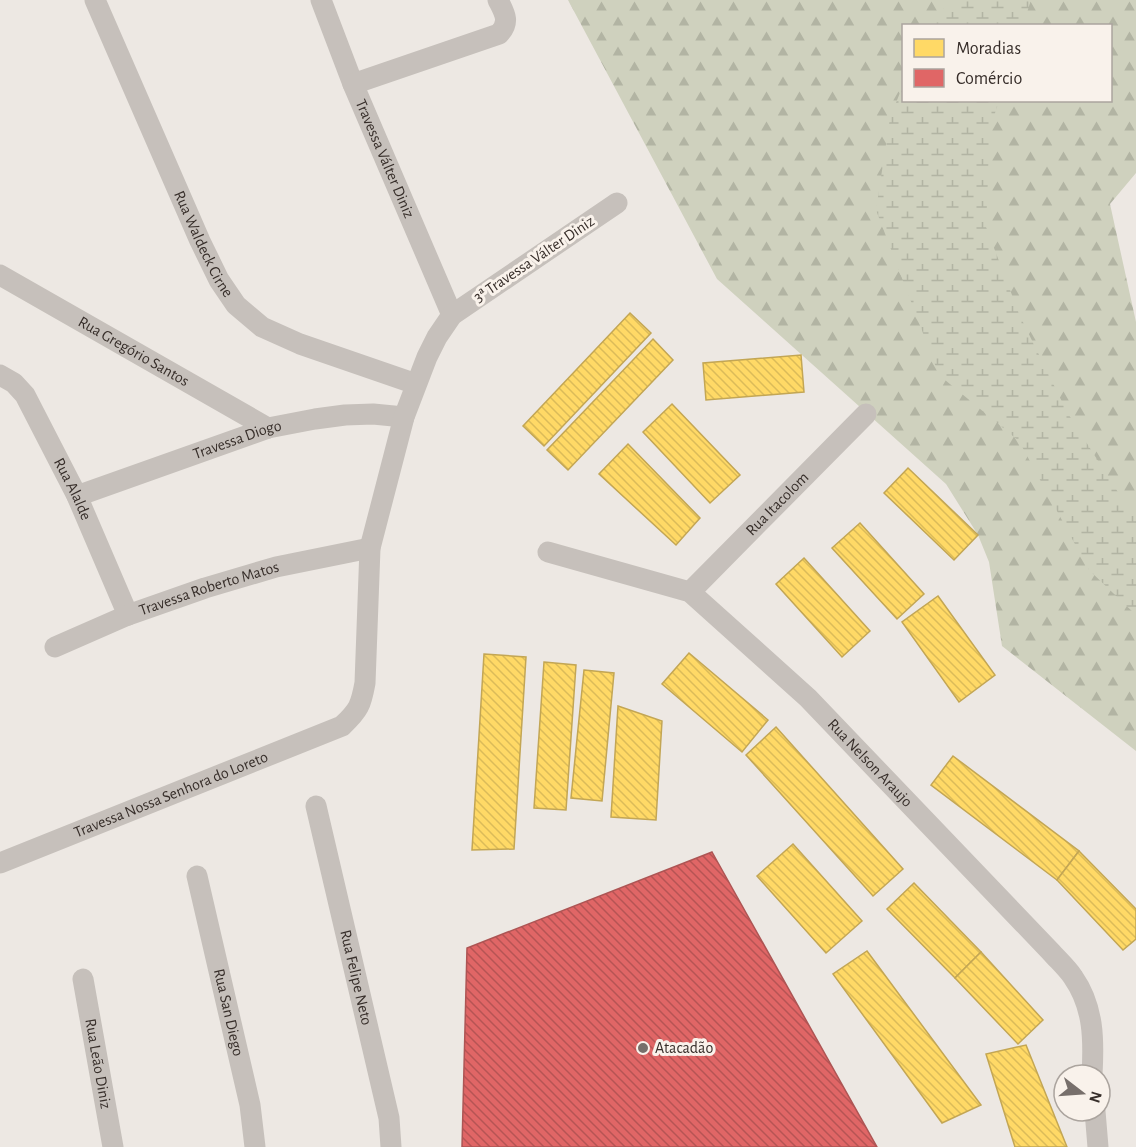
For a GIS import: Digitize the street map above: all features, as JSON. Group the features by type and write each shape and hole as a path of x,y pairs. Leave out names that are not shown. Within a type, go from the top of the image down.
{"street":[{"name":"Rua Waldeck Cirne","path":"95,0 200,241 219,280 236,305 262,327 300,344 416,384"},
{"name":"Travessa Válter Diniz","path":"321,0 353,84 452,315"},
{"path":"353,84 499,34 506,24 504,12 498,0"},
{"name":"3ª Travessa Válter Diniz","path":"452,315 617,203"},
{"name":"Rua Gregório Santos","path":"0,275 268,428"},
{"path":"370,548 404,417 437,337 452,315"},
{"name":"Rua Alalde","path":"0,375 14,383 26,395 77,496 128,615"},
{"name":"Travessa Diogo","path":"77,496 268,428 315,418 345,415 373,414 404,417"},
{"name":"Rua Itacolom","path":"690,592 866,414"},
{"name":"Travessa Roberto Matos","path":"55,647 128,615 205,588 276,567 370,548"},
{"name":"Travessa Nossa Senhora do Loreto","path":"0,863 342,726 356,713 362,699 370,548"},
{"name":"Rua Nelson Araujo","path":"548,552 690,592 808,698 1074,977 1089,1010 1094,1044 1093,1063"},
{"name":"Rua Felipe Neto","path":"316,806 389,1118 391,1147"},
{"name":"Rua San Diego","path":"197,876 250,1104 255,1147"},
{"name":"Rua Leão Diniz","path":"83,979 113,1147"},
{"path":"1096,1123 1098,1147"}],"green space":[{"path":"568,0 1136,0 1136,173 1110,204 1136,322 1136,751 1002,646 989,562 978,535 946,484 717,279"},
{"path":"949,0 1031,0 1023,24 934,24"},
{"path":"902,88 902,102 999,102 990,128 986,227 1020,316 1067,412 1121,497 1136,515 1136,615 1089,570 1019,441 939,375 876,210 890,118"}],"building: Moradias":[{"path":"630,313 651,333 544,446 523,426"},
{"path":"653,339 673,360 568,470 547,450"},
{"path":"801,355 804,392 706,400 703,363"},
{"path":"672,404 740,475 710,503 643,432"},
{"path":"628,444 700,518 676,545 599,474"},
{"path":"908,468 978,535 954,560 884,493"},
{"path":"860,523 924,594 897,619 832,548"},
{"path":"804,558 870,631 842,657 776,584"},
{"path":"938,596 995,675 959,702 902,622"},
{"path":"689,653 768,720 742,752 662,684"},
{"path":"484,654 526,657 514,849 472,850"},
{"path":"544,662 576,665 566,810 534,808"},
{"path":"584,670 614,673 602,801 571,798"},
{"path":"618,706 662,721 656,820 611,817"},
{"path":"776,727 903,869 873,896 746,755"},
{"path":"953,756 1079,851 1057,880 931,785"},
{"path":"793,844 862,921 826,953 757,876"},
{"path":"1079,851 1136,909 1136,939 1123,950 1057,880"},
{"path":"914,883 981,952 955,978 887,909"},
{"path":"867,951 981,1105 942,1123 833,974"},
{"path":"981,952 1043,1020 1018,1044 955,978"},
{"path":"1026,1045 1052,1110 1052,1123 1057,1123 1067,1147 1015,1147 986,1054"}],"building: Comércio":[{"name":"Atacadão","path":"712,852 877,1147 462,1147 467,948"}],"place":[{"name":"Atacadão","path":"643,1048"}]}
